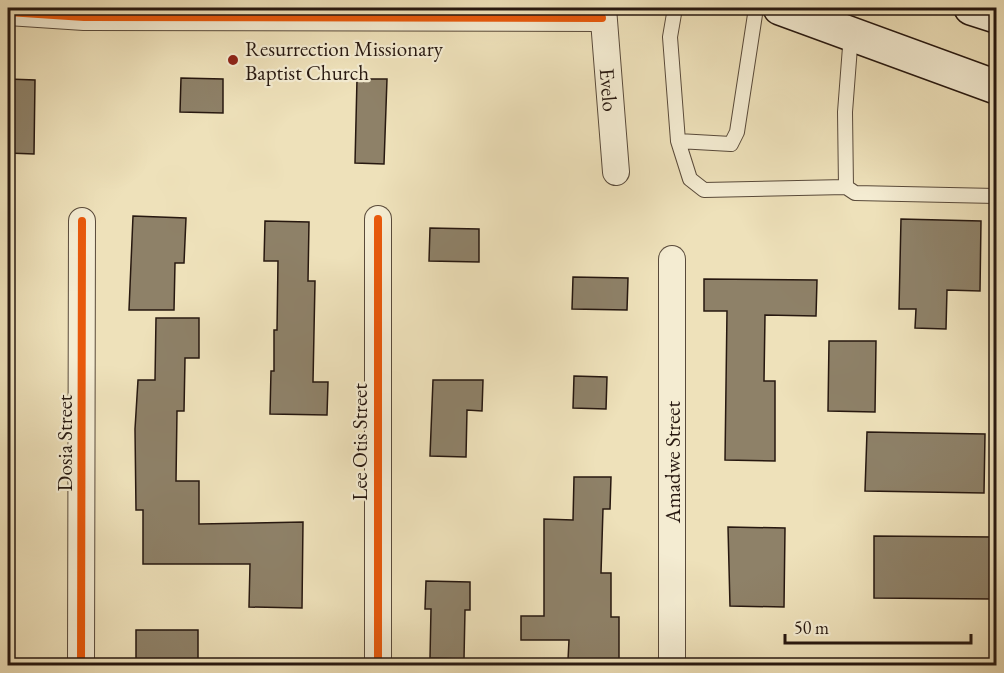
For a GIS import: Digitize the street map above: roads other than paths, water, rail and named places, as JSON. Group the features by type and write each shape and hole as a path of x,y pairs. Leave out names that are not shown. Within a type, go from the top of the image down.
{"main road":[{"path":"780,8 996,87"},
{"path":"971,8 996,16"}],"street":[{"path":"8,12 84,17 603,13"},
{"name":"Evelo","path":"603,13 616,172"},
{"name":"Lee Otis Street","path":"378,219 378,666"},
{"name":"Dosia Street","path":"81,666 82,221"},
{"name":"Amadwe Street","path":"672,259 672,666"}],"lane":[{"path":"675,8 670,46 678,141 690,179 704,190 846,187 855,193 996,196"},
{"path":"678,141 731,144 737,132 756,8"},
{"path":"846,187 845,112 851,33"}],"place":[{"name":"Resurrection Missionary Baptist Church","path":"233,60"}]}
